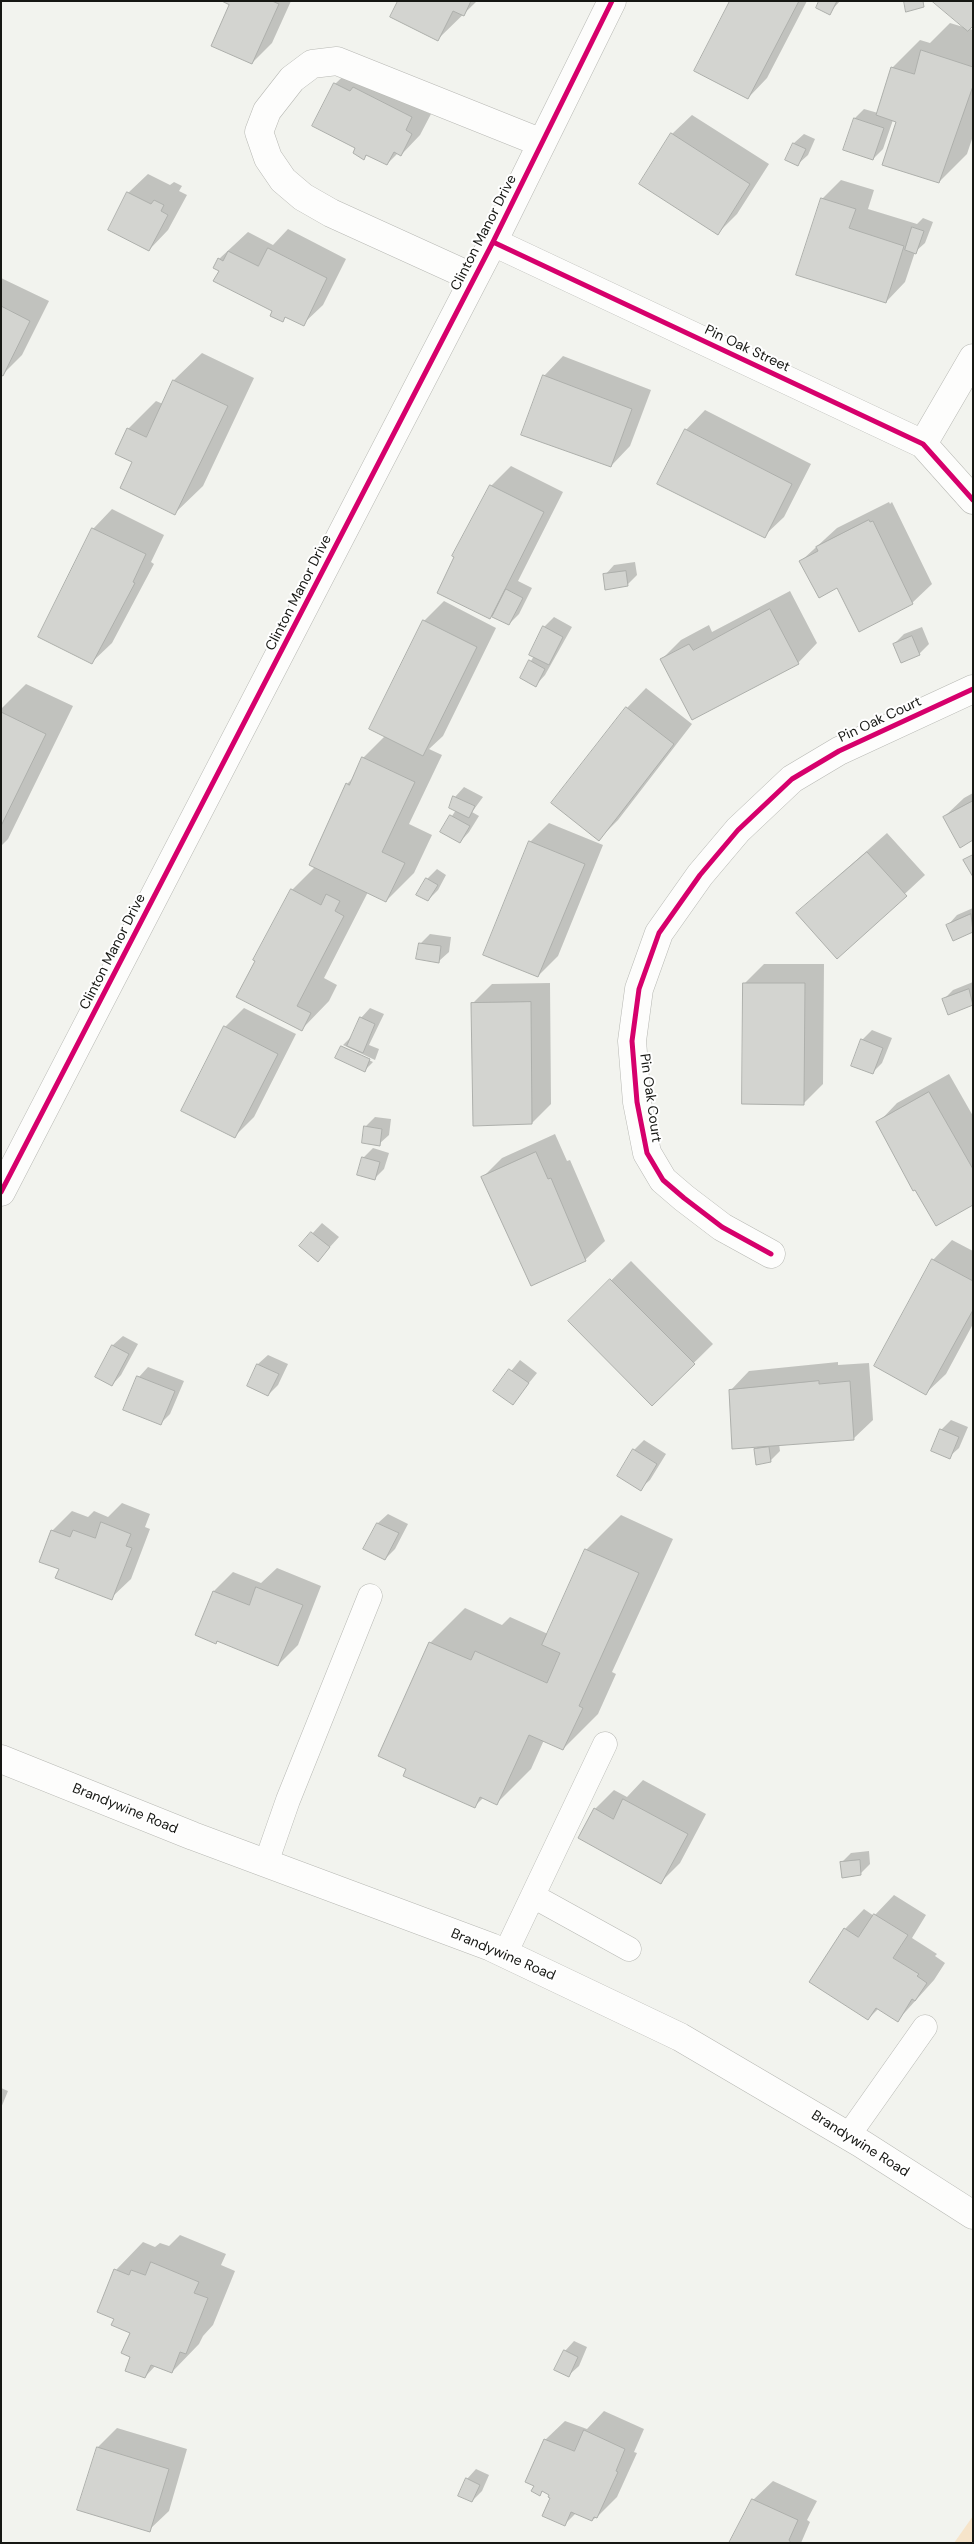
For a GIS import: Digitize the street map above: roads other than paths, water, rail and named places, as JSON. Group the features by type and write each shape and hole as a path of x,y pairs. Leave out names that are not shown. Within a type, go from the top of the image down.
{"street":[{"name":"Clinton Manor Drive","path":"1,1192 493,242 612,1"},
{"path":"474,278 331,213 303,197 283,180 268,158 259,132 267,111 292,79 312,64 336,61 542,143"},
{"name":"Pin Oak Street","path":"493,242 922,444 973,500"},
{"path":"922,444 973,358"},
{"name":"Pin Oak Court","path":"771,1254 722,1227 684,1198 663,1180 647,1153 637,1102 632,1041 639,990 659,933 700,876 738,830 792,779 839,751 973,689"},
{"name":"Brandywine Road","path":"1,1759 266,1864 505,1954 680,2037 848,2136 973,2215"}],"lane":[{"path":"266,1864 288,1800 370,1596"},
{"path":"505,1954 605,1744"},
{"path":"533,1896 629,1949"},
{"path":"848,2136 925,2027"}]}
